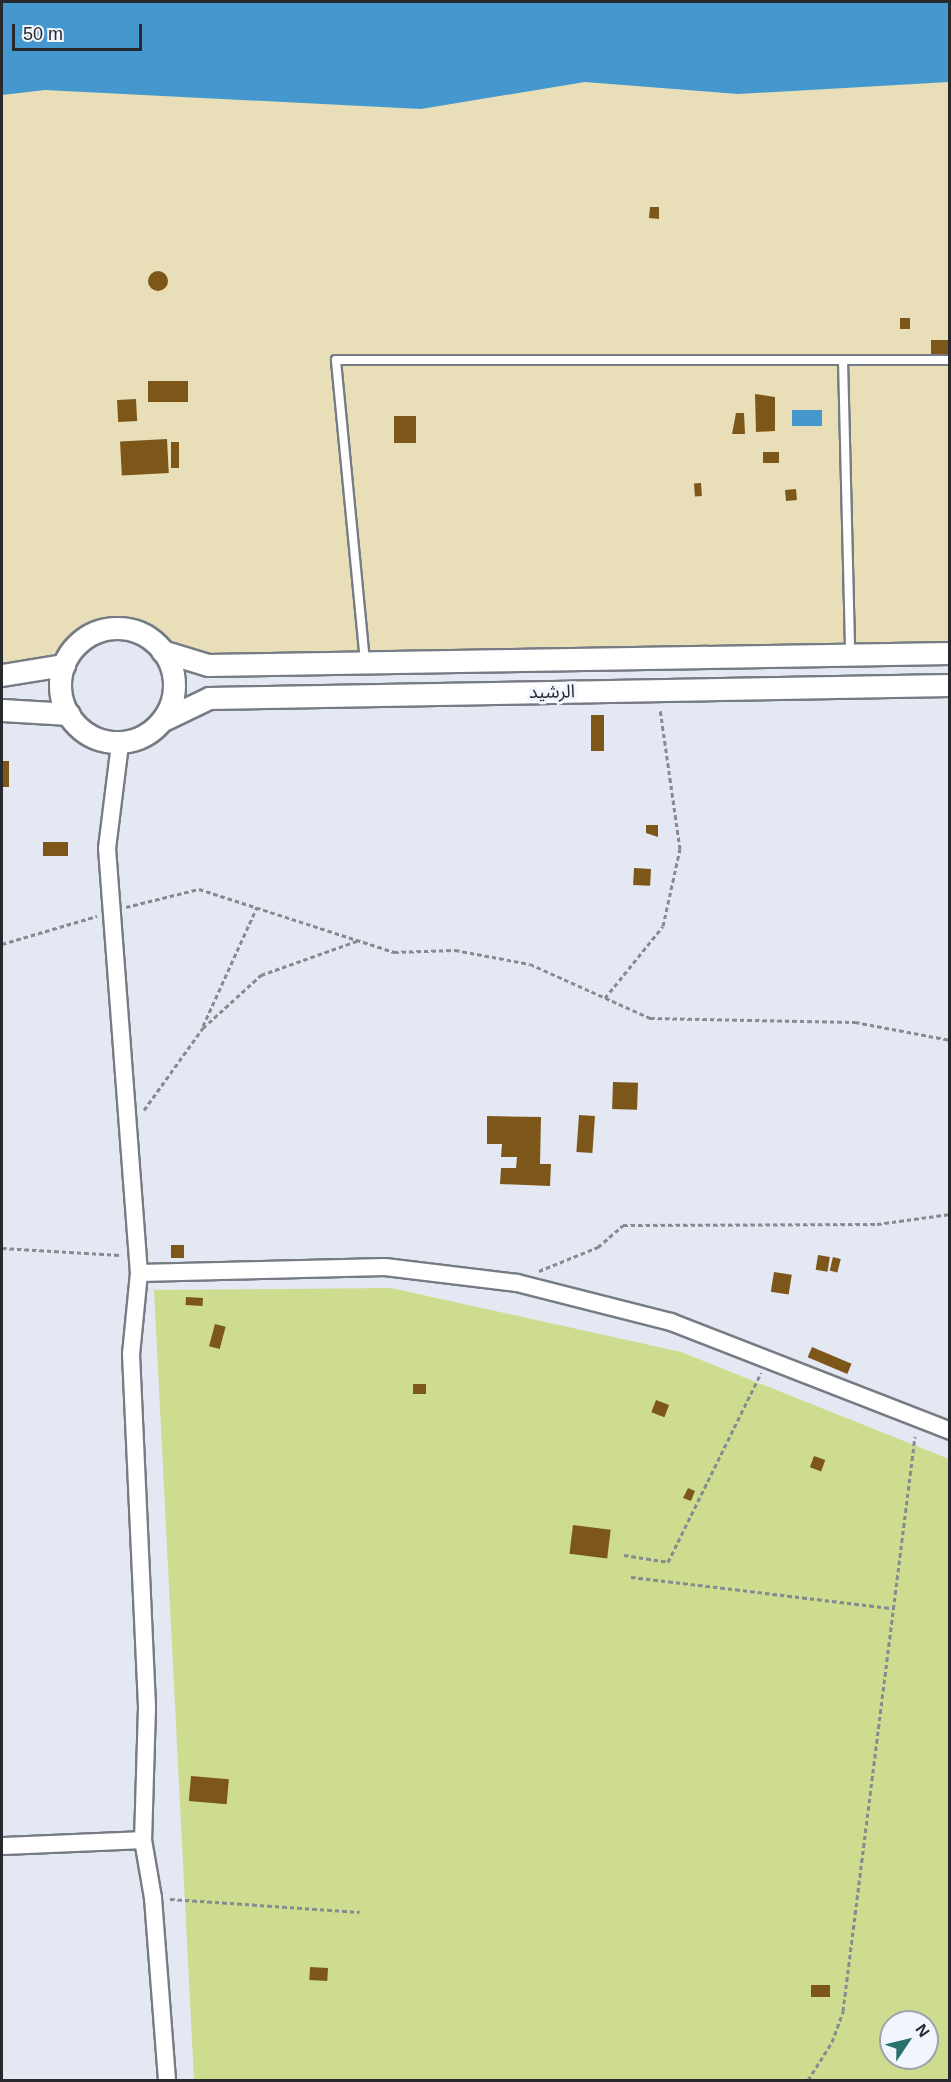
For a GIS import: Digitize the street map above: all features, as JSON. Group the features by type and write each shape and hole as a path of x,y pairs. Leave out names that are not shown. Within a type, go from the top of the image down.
{"street":[{"path":"102,630 140,633 162,651 174,692 160,722 144,735 120,744 91,736 69,714 60,689 64,665 84,638 102,630"},
{"name":"الرشيد","path":"162,651 208,665 950,653"},
{"path":"2,675 64,665"},
{"name":"الرشيد","path":"160,722 209,698 950,685"},
{"path":"2,710 69,714"},
{"path":"120,744 107,848 138,1265 131,1354 147,1707 143,1840 153,1898 167,2080"},
{"path":"138,1265 385,1267 517,1283 670,1322 950,1431"},
{"path":"2,1846 143,1840"}],"lane":[{"path":"365,662 336,360 950,360"},
{"path":"843,360 850,654"}],"path":[{"path":"605,998 663,926 680,849 658,690"},
{"path":"2,944 199,889 394,952 455,950 530,964 650,1018 855,1022 950,1040"},
{"path":"128,1133 203,1028 257,907"},
{"path":"203,1028 261,975 359,940"},
{"path":"517,1283 598,1247 623,1225 877,1224 950,1214"},
{"path":"2,1248 138,1265"},
{"path":"624,1555 668,1562 767,1361"},
{"path":"808,2080 832,2042 843,2011 892,1608 919,1420"},
{"path":"631,1577 892,1608"},
{"path":"153,1898 360,1912"}],"green space":[{"path":"391,1288 681,1352 949,1459 949,2080 194,2080 154,1290"}],"sand":[{"path":"282,2 949,2 949,647 209,658 151,630 108,621 34,664 2,666 2,6"}],"water":[{"path":"2,2 949,2 949,82 738,94 585,82 421,109 45,90 2,95"},
{"path":"792,410 822,410 822,426 792,426"}],"building":[{"path":"650,207 659,207 659,219 649,218"},
{"path":"158,271 165,274 168,281 165,288 158,291 151,288 148,281 151,274"},
{"path":"900,318 910,318 910,329 900,329"},
{"path":"931,340 950,340 950,355 931,355"},
{"path":"148,381 188,381 188,402 148,402"},
{"path":"755,394 775,397 775,431 756,432"},
{"path":"136,399 137,421 118,422 117,400"},
{"path":"736,413 744,413 745,434 732,434"},
{"path":"394,416 416,416 416,443 394,443"},
{"path":"167,439 169,473 122,475 120,441"},
{"path":"171,442 179,442 179,468 171,468"},
{"path":"763,452 779,452 779,463 763,463"},
{"path":"694,483 701,483 702,496 695,496"},
{"path":"796,489 797,500 786,501 785,490"},
{"path":"591,715 604,715 604,751 591,751"},
{"path":"2,761 9,761 9,787 2,787"},
{"path":"646,825 658,825 658,837 646,833"},
{"path":"43,842 68,842 68,856 43,856"},
{"path":"634,868 651,869 650,886 633,885"},
{"path":"613,1082 638,1083 637,1110 612,1109"},
{"path":"579,1115 595,1116 592,1153 576,1152"},
{"path":"487,1116 541,1117 540,1164 551,1164 550,1186 500,1184 501,1168 516,1168 517,1157 501,1157 502,1144 487,1144"},
{"path":"171,1245 184,1245 184,1258 171,1258"},
{"path":"818,1255 830,1257 828,1272 816,1270"},
{"path":"833,1257 841,1259 837,1273 830,1271"},
{"path":"774,1272 792,1275 789,1295 771,1292"},
{"path":"186,1297 203,1298 203,1306 186,1305"},
{"path":"215,1324 226,1327 220,1349 209,1346"},
{"path":"812,1347 852,1364 847,1374 808,1357"},
{"path":"413,1384 426,1384 426,1394 413,1394"},
{"path":"656,1400 669,1405 664,1417 651,1412"},
{"path":"814,1456 825,1460 821,1471 810,1467"},
{"path":"688,1488 695,1491 691,1501 683,1498"},
{"path":"573,1525 611,1530 607,1558 569,1554"},
{"path":"191,1776 229,1779 227,1804 189,1801"},
{"path":"310,1967 328,1968 327,1981 309,1980"},
{"path":"811,1985 830,1985 830,1997 811,1997"}]}
